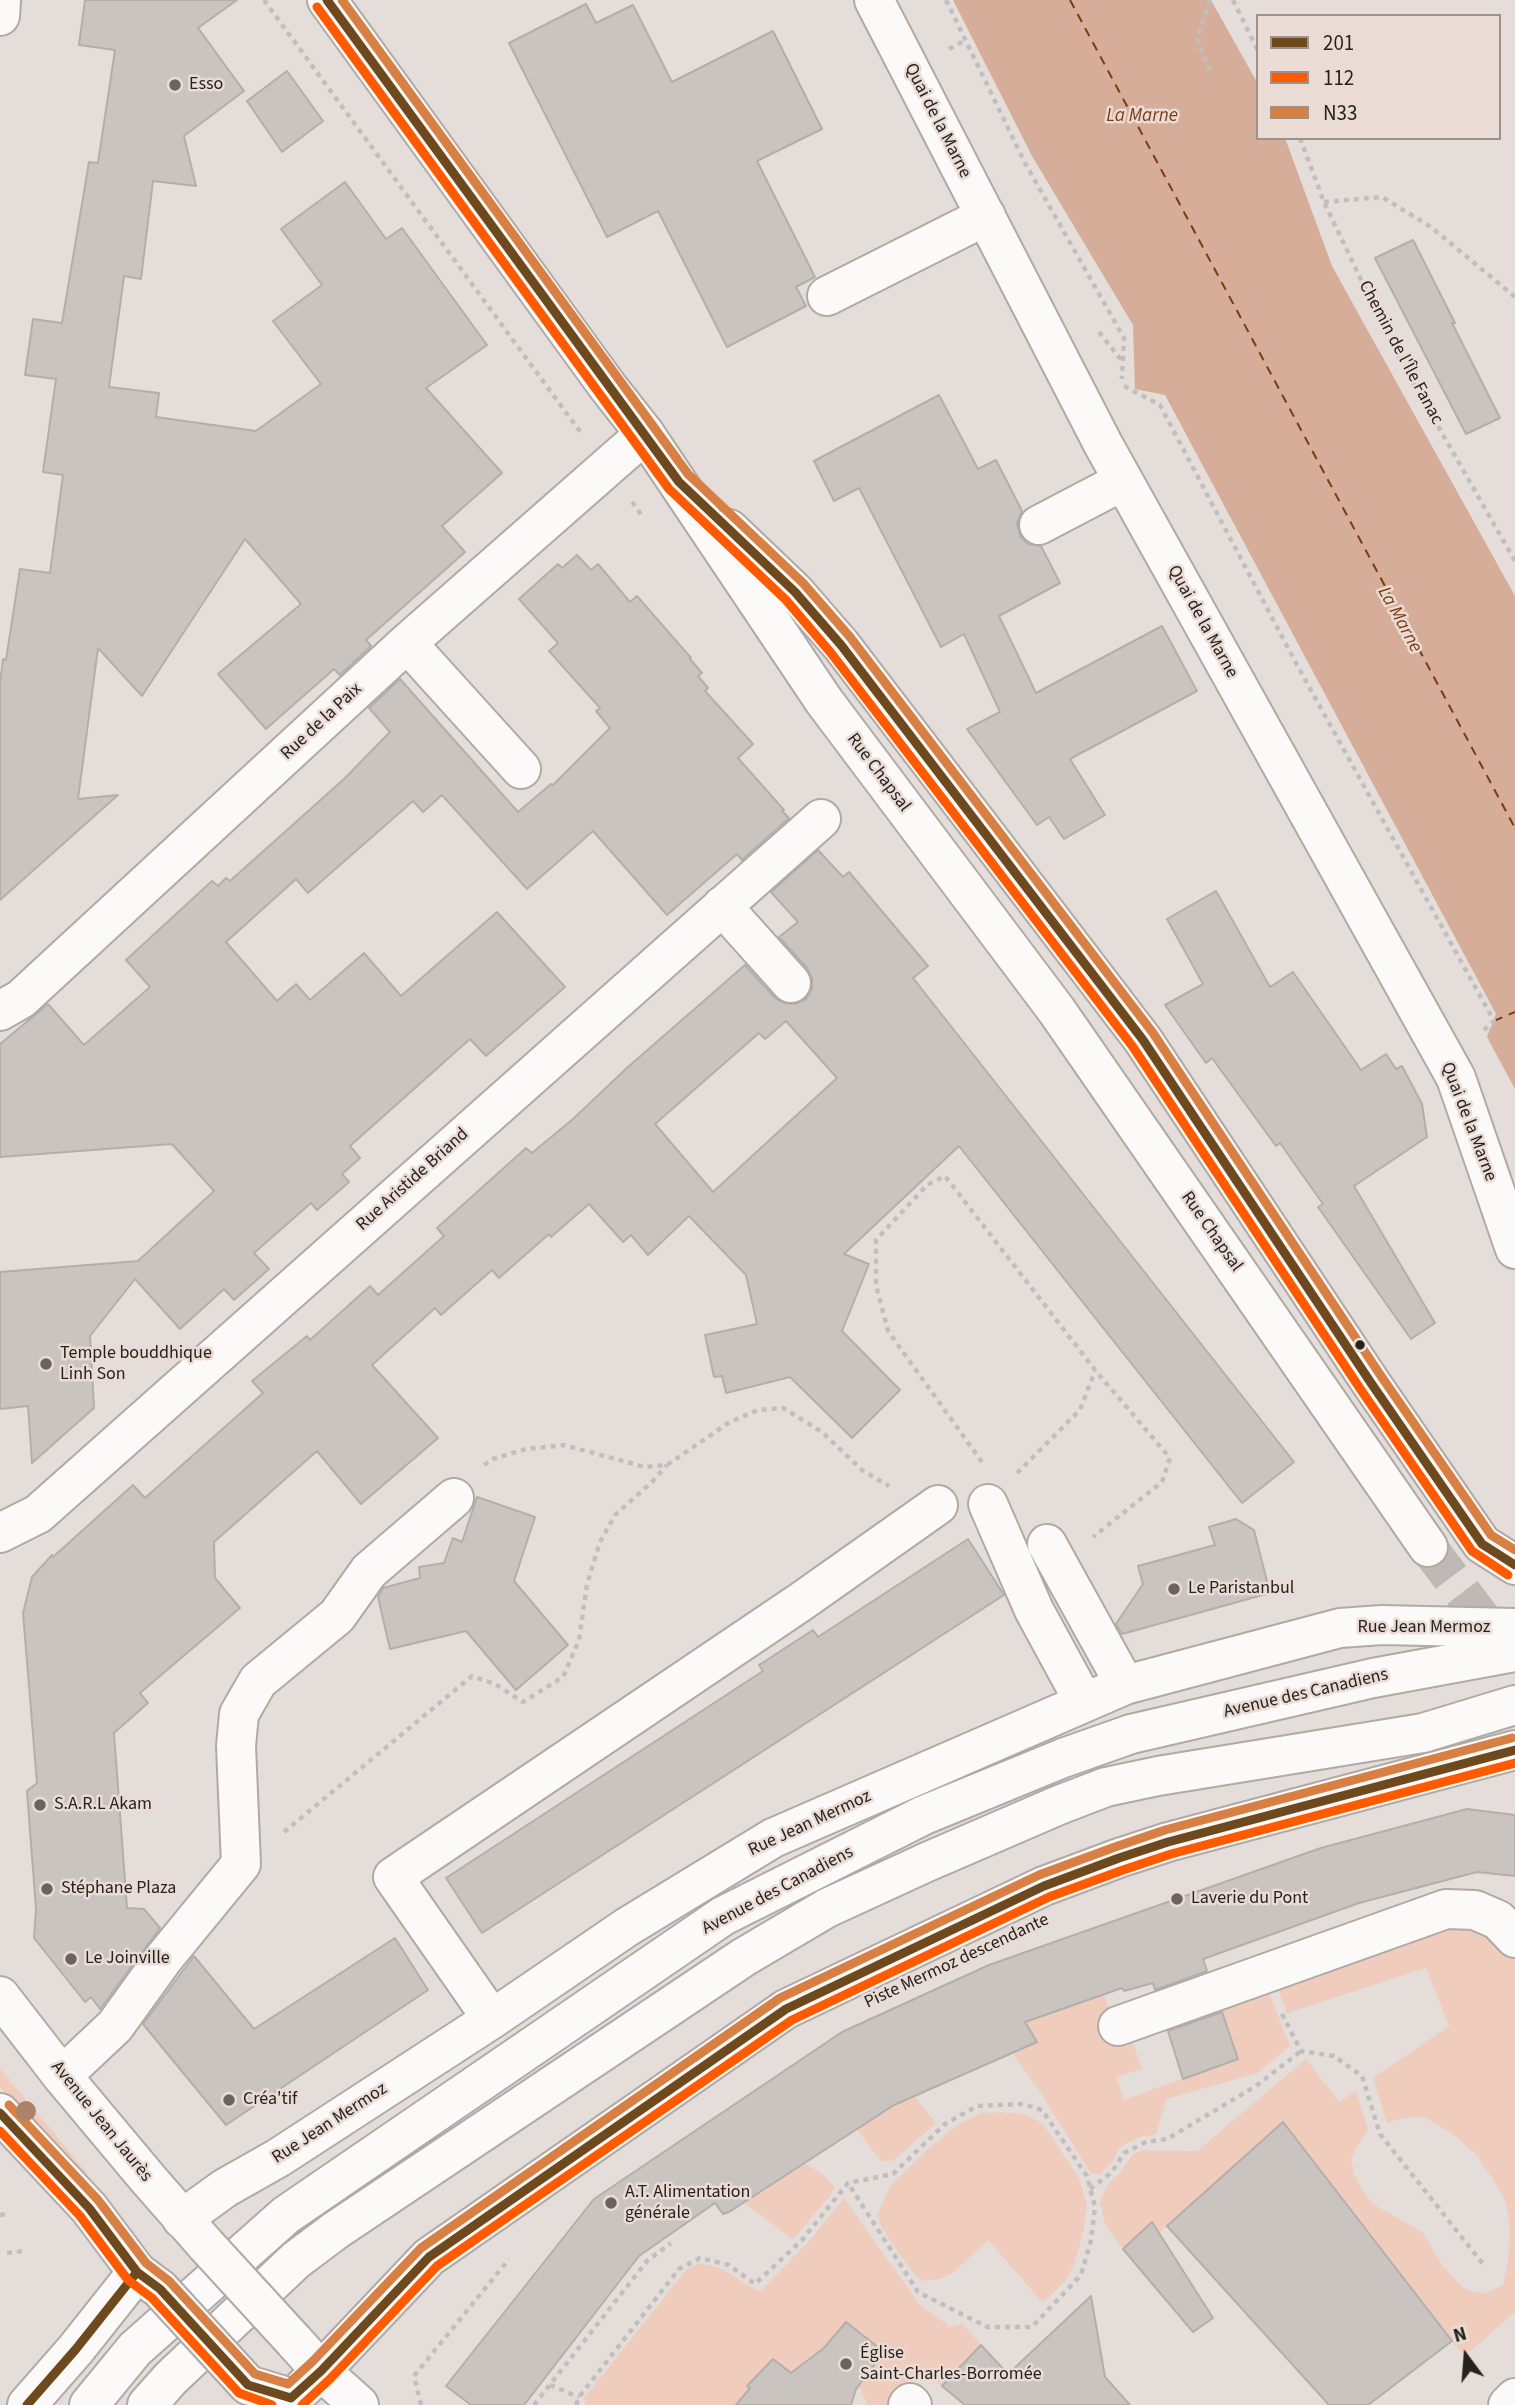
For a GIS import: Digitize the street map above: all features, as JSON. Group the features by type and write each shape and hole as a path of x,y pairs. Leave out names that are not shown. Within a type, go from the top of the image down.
{"main road":[{"path":"0,16 1,0"},
{"name":"Rue Chapsal","path":"327,0 645,434 824,701 1057,1011 1428,1547"},
{"name":"Quai de la Marne","path":"874,0 1123,481 1455,1078 1515,1250"},
{"path":"827,296 986,216"},
{"name":"Rue de la Paix","path":"0,1011 21,999 407,643 645,434"},
{"path":"1039,525 1123,481"},
{"path":"679,482 795,592 849,656 1143,1040 1363,1372 1482,1544 1515,1565"},
{"path":"407,643 521,769"},
{"name":"Rue Aristide Briand","path":"0,1533 38,1514 49,1505 821,820"},
{"path":"722,906 791,983"},
{"path":"62,2076 116,2026 164,1958 241,1864 236,1746 239,1714 258,1681 337,1616 369,1571 465,1485"},
{"path":"988,1504 1034,1610 1084,1702"},
{"path":"492,2019 393,1877 802,1601 938,1505"},
{"path":"1047,1544 1125,1685"},
{"name":"Rue Jean Mermoz","path":"194,2232 225,2188 278,2158 492,2019 627,1927 772,1838 1125,1685 1340,1628 1381,1625 1515,1628"},
{"name":"Avenue des Canadiens","path":"89,2405 135,2349 286,2215 723,1916 924,1815 1063,1758 1131,1734 1373,1678 1515,1652"},
{"path":"147,2405 171,2378 296,2260 336,2230 744,1957 827,1908 951,1851 1106,1787 1423,1733 1515,1705"},
{"path":"0,2113 89,2208 148,2281 248,2385 283,2403 321,2371 429,2257 786,2008 1044,1886 1119,1858 1168,1842 1515,1750"},
{"path":"1118,2026 1446,1909 1475,1910 1498,1920 1515,1938"},
{"name":"Avenue Jean Jaurès","path":"0,1996 62,2076 194,2232 321,2371 359,2405"},
{"path":"27,2405 76,2349 148,2281"},
{"path":"1508,2405 1515,2398"}],"path":[{"path":"946,0 1026,163 1124,338 1122,385 1160,405 1297,665 1494,1021"},
{"path":"1210,0 1198,39 1212,75"},
{"path":"1233,0 1256,47"},
{"name":"Chemin de l'Île Fanac","path":"1301,140 1324,202 1394,349 1515,561"},
{"path":"1324,202 1381,197 1431,227 1515,297"},
{"path":"988,1504 985,1466 888,1331 876,1285 876,1240 927,1185 945,1176 1095,1370 1171,1458 1162,1482 1090,1539"},
{"path":"988,1504 1080,1410 1095,1370"},
{"path":"241,1864 304,1817 472,1676 495,1684 523,1702 563,1677 579,1640 587,1584 600,1542 615,1515 667,1465 730,1422 758,1410 783,1408 822,1432 862,1470 894,1490 938,1505"},
{"path":"465,1485 493,1459 526,1449 564,1446 645,1466 667,1465"},
{"path":"1264,1973 1301,2051"},
{"path":"1090,2189 1112,2172 1125,2153 1146,2143 1167,2139 1256,2086 1301,2051 1334,2056 1362,2076 1380,2134 1483,2264"},
{"path":"576,2405 579,2397 679,2269 700,2258 729,2264 755,2284 802,2240 848,2183 893,2174 945,2124 977,2106 1023,2104 1041,2110 1087,2176 1095,2207 1091,2240 1081,2275 1032,2327 987,2327 918,2292 848,2183"},
{"path":"534,2405 646,2261 671,2243"},
{"path":"7,2253 22,2251"},
{"path":"421,2405 414,2376 512,2255"},
{"path":"550,2385 579,2397"}],"shaded area":[{"path":"1472,1921 1515,1952 1515,2312 1464,2357 1283,2122 1159,2233 1152,2222 1123,2249 1105,2225 1100,2203 1108,2184 1120,2173 1133,2154 1142,2150 1197,2151 1306,2059 1339,2102 1356,2091 1368,2129 1351,2158 1354,2174 1373,2204 1423,2233 1443,2266 1462,2287 1487,2293 1503,2285 1508,2262 1510,2227 1506,2203 1498,2187 1476,2154 1450,2132 1424,2117 1403,2118 1387,2123 1373,2078 1449,2026 1426,1968 1287,2013 1276,1983"},
{"path":"1266,1985 1290,2046 1257,2073 1166,2099 1156,2134 1140,2137 1120,2147 1113,2161 1099,2175 1090,2172 1037,2087 1012,2053 1025,2022 1104,1994 1111,2013 1130,2036 1142,2069 1116,2077 1124,2100 1237,2059 1224,2020 1171,2040 1165,2021"},
{"path":"0,2069 87,2173 88,2178 80,2186 0,2087"},
{"path":"914,2096 936,2123 894,2160 881,2161 857,2129 894,2105"},
{"path":"981,2113 1027,2115 1043,2124 1079,2178 1087,2206 1074,2265 1064,2282 1043,2303 988,2240 954,2272 940,2279 923,2281 912,2272 882,2228 877,2216 890,2186 929,2148 959,2124"},
{"path":"804,2163 825,2176 834,2187 830,2196 793,2239 744,2203"},
{"path":"844,2198 918,2303 950,2327 963,2324 981,2345 942,2386 917,2371 889,2405 867,2405 861,2389 848,2384 860,2383 884,2353 846,2323 794,2380 780,2365 766,2366 736,2405 586,2405 584,2398 686,2270 699,2263 720,2268 760,2292 810,2240"}],"water":[{"name":"La Marne","path":"953,0 1211,0 1256,80 1256,140 1286,140 1332,266 1515,596 1515,1089 1487,1037 1496,1014 1165,395 1135,389 1133,325 1032,156"}],"building":[{"path":"85,0 237,0 198,28 244,91 184,136 196,186 153,181 141,279 124,276 109,387 159,393 156,417 256,431 321,384 273,321 322,285 281,229 345,182 386,239 402,228 487,345 426,388 502,473 442,526 465,552 366,640 371,646 340,675 334,669 266,729 218,674 301,604 245,539 142,696 98,648 78,799 118,795 0,900 0,683 3,659 6,660 20,569 50,573 63,475 43,472 56,379 25,375 33,319 62,323 89,162 98,163 115,50 79,45"},
{"path":"586,4 596,23 633,5 672,82 773,31 822,129 757,161 815,277 796,287 806,306 727,347 658,211 607,237 509,43"},
{"path":"287,71 323,121 282,152 247,101"},
{"path":"1413,240 1500,418 1466,434 1375,258"},
{"path":"939,395 978,469 996,460 1022,511 1017,523 1020,536 1028,544 1041,546 1060,583 999,616 1036,693 1162,626 1197,691 1070,759 1105,815 1064,839 1049,817 1037,825 967,729 1000,712 964,634 941,647 859,488 834,501 814,461"},
{"path":"577,555 591,570 598,564 630,602 637,596 691,658 702,673 698,676 708,688 705,691 753,744 738,758 789,818 742,860 737,854 667,915 593,831 527,889 442,795 423,812 413,801 308,893 296,879 226,942 277,1001 296,984 310,1000 364,953 401,996 497,912 565,987 486,1056 470,1039 350,1146 360,1158 342,1174 349,1182 317,1210 311,1203 254,1253 269,1269 234,1300 224,1289 180,1329 135,1279 90,1336 94,1408 32,1463 28,1406 0,1409 0,1272 138,1261 214,1191 172,1144 0,1157 0,1044 48,1004 84,1045 150,987 126,960 212,881 218,886 226,878 230,881 344,779 390,732 369,708 400,679 518,812 553,785 610,728 596,711 600,708 549,651 558,643 519,599 558,564 562,568"},
{"path":"818,850 843,877 849,872 928,966 913,978 1294,1462 1242,1503 959,1146 844,1254 869,1264 842,1331 900,1390 852,1438 790,1377 726,1393 722,1376 714,1377 705,1335 757,1324 746,1275 689,1216 648,1255 631,1235 623,1242 589,1204 551,1237 549,1234 499,1278 492,1270 441,1315 435,1308 372,1365 438,1438 361,1504 317,1451 214,1542 215,1578 240,1608 140,1693 148,1703 114,1733 127,1908 144,1909 160,1928 100,2009 91,1997 85,2002 34,1938 36,1909 27,1791 37,1783 23,1613 32,1577 52,1555 53,1557 133,1485 145,1498 263,1393 252,1381 307,1336 310,1340 370,1286 378,1295 444,1236 437,1228 526,1148 532,1153 573,1119 745,965 775,998 784,1003 795,1004 806,999 812,989 812,978 807,968 779,937 798,922 771,892","holes":["786,1021 837,1078 713,1192 655,1124 759,1033 765,1039"]},
{"path":"1216,891 1270,987 1293,972 1361,1070 1386,1054 1396,1069 1402,1066 1422,1104 1427,1137 1354,1186 1435,1323 1411,1339 1318,1207 1323,1204 1280,1143 1276,1146 1212,1058 1206,1063 1165,1005 1203,984 1167,919"},
{"path":"477,1497 535,1517 514,1581 568,1645 516,1690 466,1631 390,1649 378,1597 383,1588 420,1578 419,1567 444,1563 453,1538 462,1542"},
{"path":"1236,1519 1254,1530 1270,1593 1122,1634 1116,1624 1143,1584 1138,1566 1215,1545 1209,1527"},
{"path":"968,1539 1004,1595 482,1933 446,1878 763,1671 759,1665 813,1630 818,1637"},
{"path":"1467,1809 1515,1815 1515,1876 1477,1872 1359,1903 1203,1959 1207,1971 1155,1990 1153,1983 1124,1991 1122,1988 1025,2022 1037,2042 894,2105 729,2212 723,2214 715,2203 639,2256 524,2405 471,2405 446,2386 594,2199 842,2032 989,1965 1321,1848"},
{"path":"395,1938 428,1990 226,2125 143,2024 194,1956 254,2029"},
{"path":"1222,2012 1238,2059 1183,2079 1168,2031"},
{"path":"1283,2122 1452,2341 1368,2405 1329,2405 1167,2226"},
{"path":"1152,2222 1213,2318 1193,2332 1123,2249"},
{"path":"1091,2296 1105,2377 1130,2405 965,2405 942,2386 981,2345 1008,2374"},
{"name":"Église Saint-Charles-Borromée","path":"846,2322 884,2352 856,2389 851,2405 736,2405 750,2388 747,2386 773,2359 791,2373 824,2348"}],"ferry route":[{"path":"1070,0 1515,828"},
{"path":"1494,1021 1515,1012"}],"tunnel":[{"path":"1428,1547 1505,1649"}],"transit line":[{"name":"201","path":"327,0 679,482 795,592 841,645 1143,1040 1371,1383 1482,1544 1515,1565"},
{"name":"N33","path":"342,0 688,474 803,583 850,637 1153,1033 1381,1376 1491,1535 1515,1550"},
{"name":"112","path":"317,7 669,489 786,600 831,653 1133,1047 1361,1390 1472,1551 1508,1575"},
{"name":"N33","path":"9,2105 98,2200 146,2263 169,2281 255,2374 288,2384 421,2248 780,1998 1039,1875 1115,1847 1165,1830 1512,1738"},
{"name":"201","path":"0,2113 89,2208 137,2272 160,2289 248,2385 291,2398 321,2371 429,2257 786,2009 1044,1886 1119,1858 1168,1842 1515,1750"},
{"name":"112","path":"302,2405 437,2266 792,2020 1049,1897 1123,1870 1171,1854 1515,1763"},
{"name":"112","path":"0,2131 80,2216 128,2280 152,2298 239,2393 272,2405"},
{"name":"201","path":"27,2405 137,2272"}],"place":[{"name":"Esso","path":"175,85"},
{"name":"Temple bouddhique Linh Son","path":"46,1364"},
{"name":"Le Paristanbul","path":"1174,1589"},
{"name":"S.A.R.L Akam","path":"40,1805"},
{"name":"Stéphane Plaza","path":"47,1889"},
{"name":"Laverie du Pont","path":"1177,1899"},
{"name":"Le Joinville","path":"71,1959"},
{"name":"Créa'tif","path":"229,2100"},
{"name":"A.T. Alimentation générale","path":"611,2203"},
{"name":"Église Saint-Charles-Borromée","path":"846,2364"}]}
